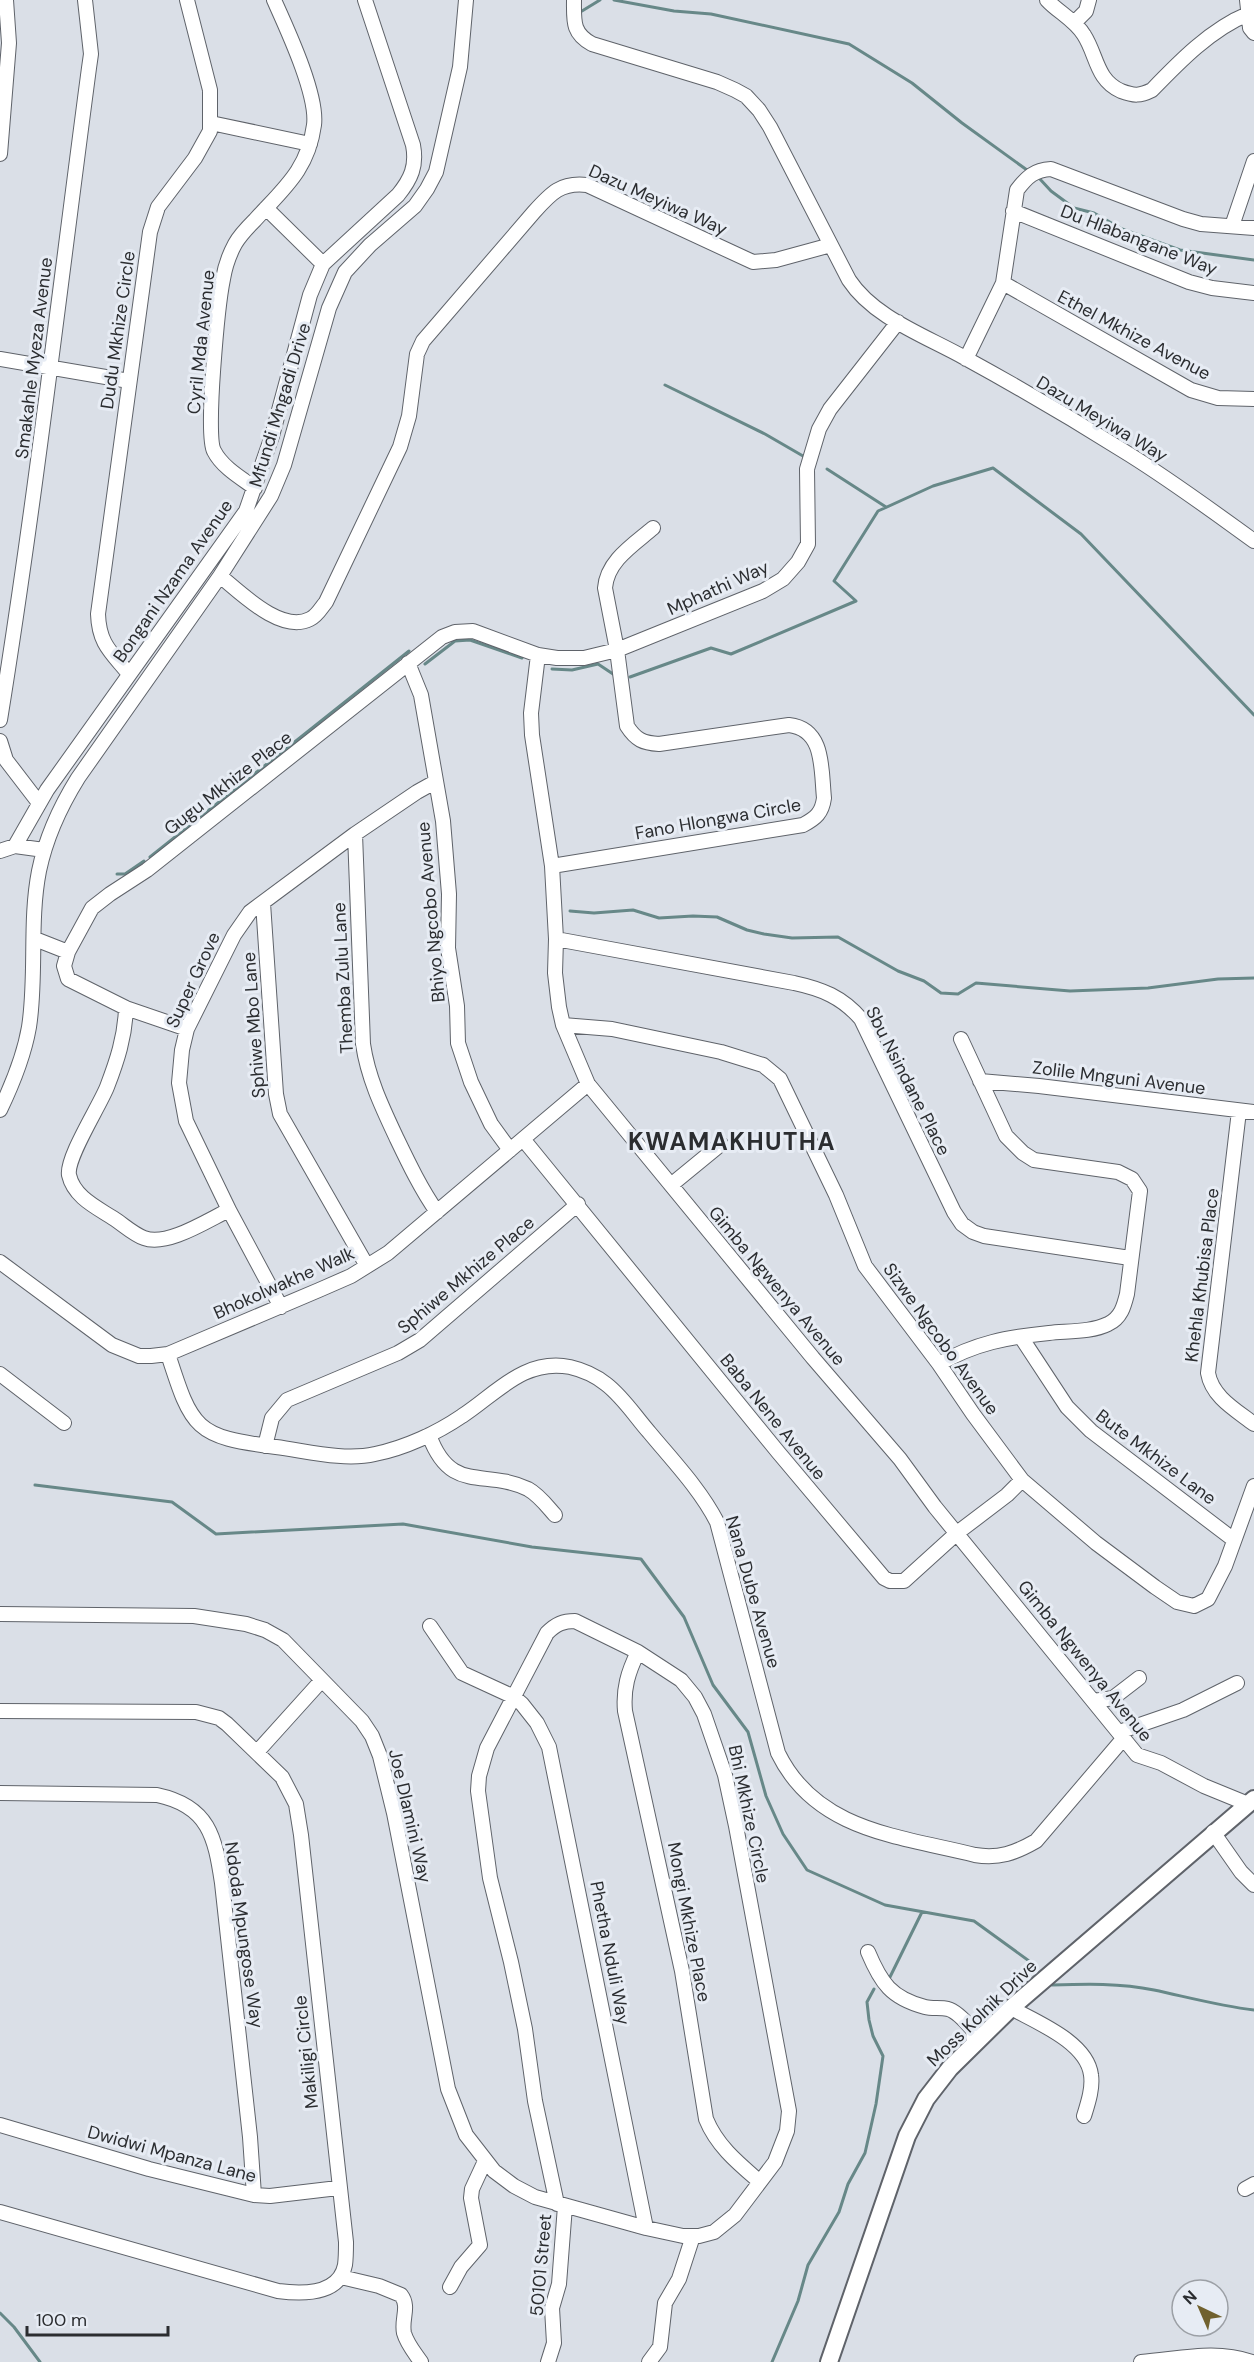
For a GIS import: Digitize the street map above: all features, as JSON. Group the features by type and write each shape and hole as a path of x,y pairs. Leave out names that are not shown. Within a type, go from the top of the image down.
{"main road":[{"name":"Moss Kolnik Drive","path":"829,2362 907,2136 932,2091 950,2068 1011,2008 1251,1801"}],"street":[{"path":"0,154 9,43 6,0"},
{"name":"Smakahle Myeza Avenue","path":"0,720 51,367 91,54 85,0"},
{"name":"Dudu Mkhize Circle","path":"129,674 106,647 99,632 98,614 152,224 158,207 204,144 210,131 210,90 187,0"},
{"name":"Cyril Mda Avenue","path":"255,488 214,452 210,428 220,305 228,261 235,244 297,174 310,144 315,124 312,99 274,0"},
{"name":"Bongani Nzama Avenue","path":"15,846 39,803 246,511 272,436 310,295 323,264 398,195 407,183 416,159 410,134 365,0"},
{"name":"Mfundi Mngadi Drive","path":"0,1110 20,1062 28,1029 33,998 36,891 44,850 59,809 78,778 220,576 271,496 278,482 329,308 345,272 370,245 415,206 436,172 460,68 466,0"},
{"path":"574,0 576,31 592,44 717,82 746,96 770,127 831,245"},
{"path":"1047,0 1084,34 1103,77 1109,84 1140,96 1152,90 1249,4"},
{"path":"1074,23 1086,11 1089,0"},
{"path":"1249,4 1250,28 1254,33"},
{"path":"211,123 310,144"},
{"path":"1232,226 1254,161"},
{"path":"966,359 1002,284 1017,190 1034,172 1051,169 1201,224 1254,228"},
{"name":"Dazu Meyiwa Way","path":"220,576 270,615 291,623 311,619 318,614 326,602 400,447 409,416 417,354 423,341 548,196 561,187 574,183 587,185 753,262 776,260 831,245 855,290 870,304 1123,450 1254,541"},
{"path":"266,208 323,264"},
{"name":"Du Hlabangane Way","path":"1013,211 1189,282 1212,288 1254,293"},
{"name":"Ethel Mkhize Avenue","path":"1002,284 1191,390 1218,398 1254,399"},
{"name":"Mphathi Way","path":"455,632 473,631 538,655 570,659 617,650 763,591 783,579 798,562 808,544 807,469 819,429 830,409 898,322"},
{"path":"0,359 129,381"},
{"path":"617,650 607,602 605,578 618,558 653,528"},
{"name":"Gugu Mkhize Place","path":"68,952 86,918 99,901 147,870 436,640 455,632"},
{"name":"Fano Hlongwa Circle","path":"552,866 803,825 814,819 823,806 818,745 809,732 797,726 789,725 659,744 644,743 634,737 627,726 617,650"},
{"name":"Gimba Ngwenya Avenue","path":"538,655 531,713 532,735 552,866 556,939 555,973 563,1025 588,1084 813,1358 900,1459 935,1508 1121,1736 1142,1758 1161,1763 1204,1786 1251,1801"},
{"name":"Bhiyo Ngcobo Avenue","path":"408,663 421,695 443,821 449,894 448,948 456,1006 458,1044 471,1082 491,1124 510,1150"},
{"path":"0,741 6,760 39,803"},
{"name":"Super Grove","path":"281,1306 192,1137 182,1106 180,1066 187,1029 242,920 356,834 417,792 435,783"},
{"name":"Themba Zulu Lane","path":"356,834 363,1044 366,1064 382,1107 411,1167 437,1212"},
{"path":"0,852 15,846 44,850"},
{"name":"Sphiwe Mbo Lane","path":"263,903 277,1104 286,1125 367,1266"},
{"path":"34,939 68,952 64,972 68,979 76,984 126,1008 187,1029"},
{"name":"Sbu Nsindane Place","path":"556,939 819,988 835,995 861,1019 936,1176 962,1224 984,1236 1130,1258"},
{"path":"126,1008 124,1039 120,1052 93,1117 69,1162 69,1173 74,1186 84,1199 102,1212 138,1235 154,1241 167,1239 229,1210"},
{"name":"Sizwe Ngcobo Avenue","path":"563,1025 612,1029 721,1052 747,1058 774,1072 780,1079 836,1195 865,1266 1022,1480 1096,1543 1177,1602 1194,1606 1208,1599 1225,1566 1234,1540"},
{"path":"939,1364 974,1346 1099,1327 1116,1319 1124,1308 1140,1191 1132,1179 1118,1172 1034,1160 1023,1153 1006,1136 961,1040"},
{"name":"Zolile Mnguni Avenue","path":"980,1081 1254,1112"},
{"name":"Bhokolwakhe Walk","path":"0,1262 112,1345 138,1356 168,1354 351,1276 388,1253 588,1084"},
{"name":"Khehla Khubisa Place","path":"1239,1111 1208,1373 1212,1387 1218,1395 1254,1424"},
{"name":"Baba Nene Avenue","path":"524,1139 778,1452 884,1578 890,1581 904,1581 957,1533 994,1506 1022,1480"},
{"path":"670,1185 721,1144"},
{"name":"Sphiwe Mkhize Place","path":"265,1446 272,1418 287,1401 398,1353 420,1340 578,1204"},
{"name":"Bute Mkhize Lane","path":"1022,1337 1077,1418 1234,1540"},
{"name":"Nana Dube Avenue","path":"168,1354 181,1393 194,1419 204,1429 231,1441 353,1457 374,1455 429,1435 462,1417 518,1375 535,1368 568,1367 585,1372 607,1385 627,1405 710,1508 723,1538 778,1753 786,1769 803,1791 822,1808 857,1826 975,1855 990,1858 1004,1856 1036,1840 1121,1736"},
{"path":"0,1374 63,1423"},
{"path":"429,1435 441,1460 455,1472 470,1478 505,1482 528,1489 555,1515"},
{"path":"1234,1540 1248,1519 1254,1486"},
{"name":"Joe Dlamini Way","path":"0,1614 194,1616 246,1624 265,1630 283,1640 362,1721 372,1736 380,1756 394,1813 448,2089 466,2135"},
{"name":"Bhi Mkhize Circle","path":"466,2135 485,2161 514,2186 535,2197 561,2205 646,2228 693,2236 714,2232 735,2215 775,2162 787,2131 789,2104 725,1775 714,1737 695,1697 681,1680 638,1652 575,1621 565,1621 554,1626 547,1633 487,1748 479,1776 478,1791 490,1878 518,1995 535,2101 561,2205"},
{"path":"430,1626 462,1673 514,1697"},
{"name":"Mongi Mkhize Place","path":"638,1652 630,1667 625,1686 625,1711 682,1971 705,2119 712,2136 721,2147 760,2182"},
{"path":"1094,1701 1113,1698 1139,1678"},
{"path":"257,1752 322,1680"},
{"path":"1121,1736 1184,1710 1237,1683"},
{"name":"Phetha Nduli Way","path":"514,1697 530,1713 544,1734 549,1747 646,2228"},
{"name":"Makiligi Circle","path":"0,1711 195,1712 219,1718 282,1777 296,1804 303,1857 338,2188 346,2242 345,2266 340,2277"},
{"name":"Ndoda Mpungose Way","path":"0,1793 157,1795 175,1799 186,1805 209,1828 216,1848 223,1894 250,2137 254,2195"},
{"path":"1213,1832 1254,1885"},
{"path":"868,1952 876,1972 887,1988 898,1996 927,2008 952,2011 972,2030 974,2044"},
{"path":"1011,2008 1067,2039 1086,2060 1091,2073 1090,2093 1084,2116"},
{"name":"Dwidwi Mpanza Lane","path":"0,2126 157,2171 254,2195 270,2196 338,2188"},
{"path":"450,2287 461,2267 480,2245 471,2198 472,2190 485,2161"},
{"name":"50101 Street","path":"548,2362 554,2343 552,2308 559,2284 561,2205"},
{"path":"0,2212 278,2291 301,2294 316,2292 332,2285 340,2277 379,2286 401,2295 406,2306 404,2333 410,2347 421,2362"},
{"path":"649,2362 660,2347 665,2303 683,2268 693,2236"},
{"path":"1141,2362 1209,2354 1227,2355 1252,2362"}],"waterway":[{"path":"582,11 600,0"},
{"path":"614,0 674,11 711,14 849,44 912,83 1027,170"},
{"path":"1039,178 1051,191 1074,208 1094,213 1122,229 1180,250 1254,260"},
{"path":"665,385 765,434 803,456"},
{"path":"630,677 711,648 731,654 856,601 834,581 878,511 933,486 993,468 1081,534 1254,715"},
{"path":"827,469 886,507"},
{"path":"425,664 455,641 470,640 522,658"},
{"path":"150,857 409,651"},
{"path":"552,669 572,670 598,664 613,674"},
{"path":"117,874 125,874 144,861"},
{"path":"570,911 594,913 633,910 659,918 717,917 747,930 764,934 792,938 838,937 898,971 924,981 941,993 958,994 976,983 1070,991 1148,988 1218,979 1254,978"},
{"path":"35,1485 172,1502 216,1534 403,1524 532,1547 641,1559 684,1617 713,1685 748,1732 766,1796 783,1834 807,1870 885,1905 974,1921 1036,1966"},
{"path":"888,1981 922,1912"},
{"path":"1052,1985 1128,1986 1254,2010"},
{"path":"772,2362 798,2301 808,2265 839,2212 848,2184 865,2153 876,2104 883,2056 873,2036 869,2020 867,2002 874,1989"},
{"path":"0,2313 14,2327 40,2362"}],"district":[{"name":"KWAMAKHUTHA","path":"732,1142"}]}
